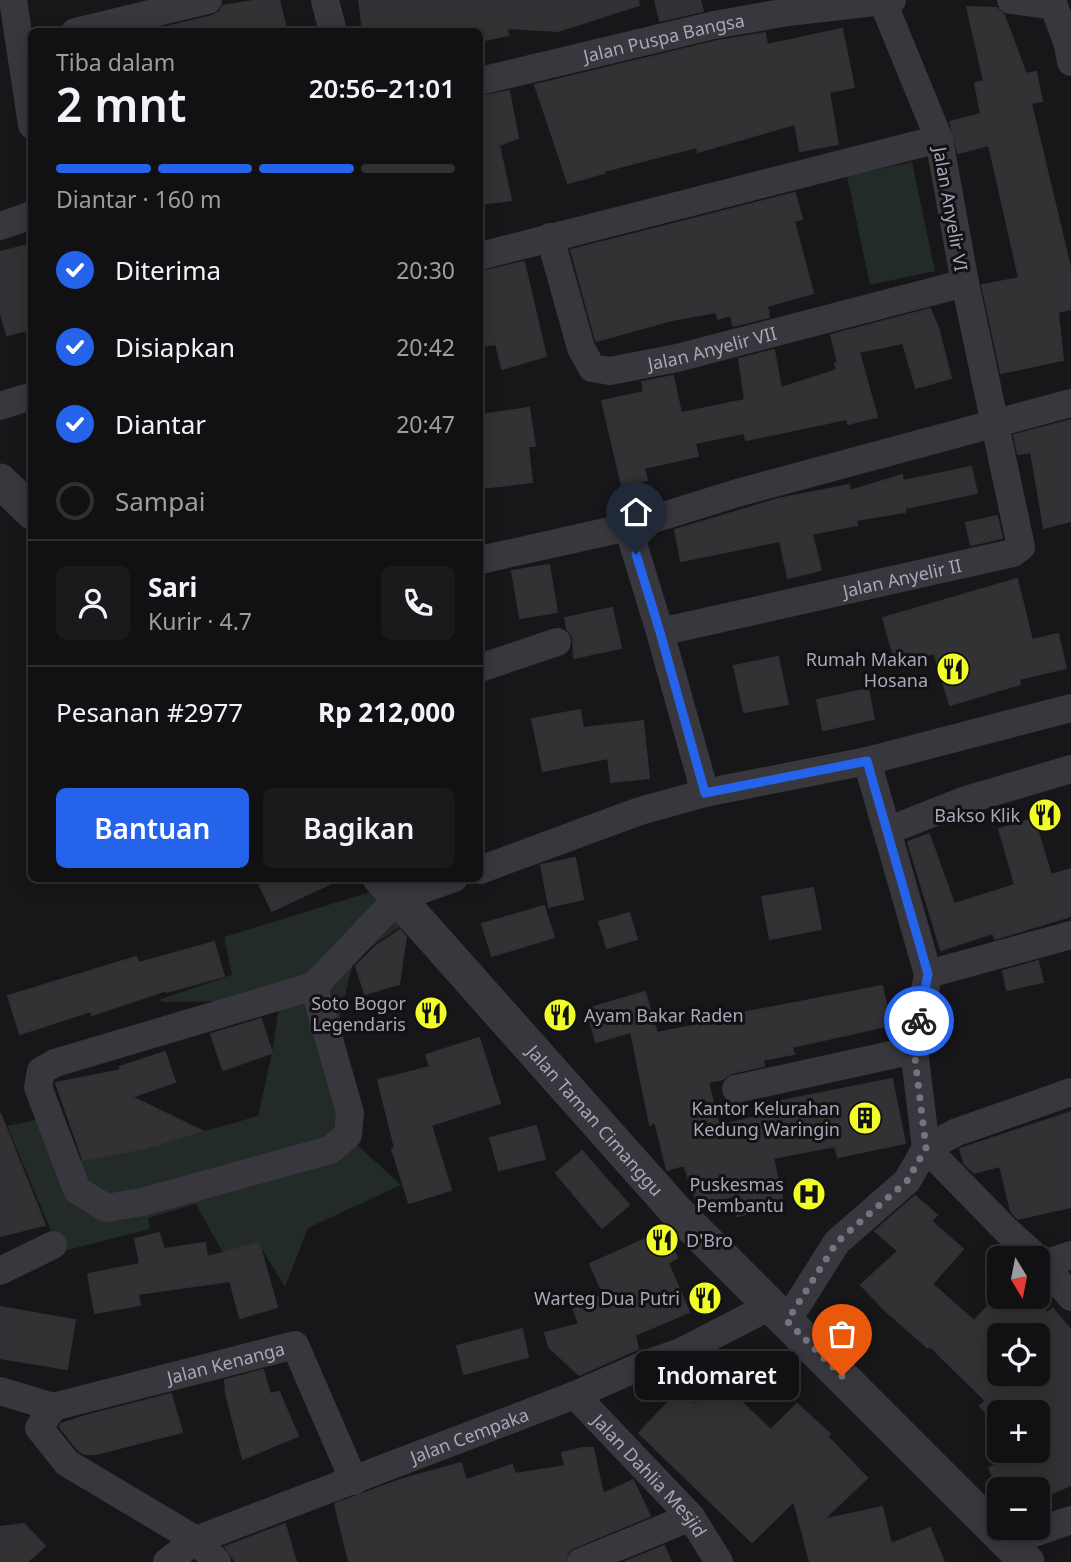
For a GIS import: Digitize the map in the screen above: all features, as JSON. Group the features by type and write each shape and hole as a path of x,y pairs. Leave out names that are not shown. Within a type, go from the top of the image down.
{"street":[{"path":"13,0 25,43 28,78"},
{"path":"92,28 208,0"},
{"path":"324,0 332,28"},
{"path":"1011,0 1058,3 1071,62"},
{"name":"Jalan Puspa Bangsa","path":"483,80 714,25 788,12 886,1"},
{"name":"Jalan Anyelir VI","path":"886,1 939,139 994,424"},
{"path":"483,255 939,139"},
{"path":"0,226 28,216"},
{"name":"Jalan Anyelir VII","path":"551,237 581,348 592,368 610,371 677,358 965,282"},
{"path":"0,407 28,397"},
{"path":"483,559 628,527 737,493 1071,403"},
{"name":"Jalan Anyelir II","path":"660,632 1013,553 1021,547 994,424"},
{"path":"0,481 28,508"},
{"path":"628,527 705,793"},
{"path":"483,667 557,642"},
{"path":"483,869 640,811 705,793 867,761 1071,708"},
{"path":"867,761 928,974 914,1050 926,1148 1024,1246"},
{"path":"887,831 963,801 1071,769"},
{"path":"314,986 350,1113 348,1135 330,1150 142,1202 106,1208 77,1190 38,1087 41,1071 54,1063 314,986 389,888 428,882"},
{"name":"Jalan Taman Cimanggu","path":"389,888 675,1210 1016,1553"},
{"path":"928,974 1071,934"},
{"path":"736,1089 914,1050"},
{"path":"780,1313 837,1242 907,1181 926,1148 957,1132 1071,1092"},
{"path":"0,1271 53,1245"},
{"path":"1050,1262 1071,1255"},
{"path":"1050,1271 1071,1297"},
{"name":"Jalan Cempaka","path":"167,1562 196,1540 354,1481 780,1313"},
{"name":"Jalan Kenanga","path":"53,1407 295,1345 354,1481"},
{"path":"0,1391 53,1407 39,1428 67,1463 196,1540 217,1562"},
{"name":"Jalan Dahlia Mesjid","path":"575,1395 691,1517 719,1562"},
{"path":"581,1562 691,1517"},
{"path":"1016,1553 1071,1520"}],"shaded area":[{"path":"912,162 935,271 870,285 847,176"},
{"path":"377,890 405,923 354,959 330,1057 352,1140 401,1185 308,1228 285,1287 259,1244 223,1253 196,1204 148,1218 150,1229 60,1252 7,1126 60,1115 69,1163 138,1150 258,1116 280,1000 158,1000 232,975 224,937"}],"building":[{"path":"259,0 279,0 286,28 170,28 212,16 223,6"},
{"path":"359,0 638,0 639,5 558,31 507,28 508,35 483,40 483,28 362,28"},
{"path":"655,0 700,0 703,11 660,21"},
{"path":"967,7 997,8 1004,15 1026,74 1036,72 1042,101 1031,103 1071,271 1071,309 1058,312 1063,360 1001,373 982,285 1019,278 989,145 958,153 950,122 981,114 975,83 984,81"},
{"path":"842,29 854,87 829,92 838,144 800,151 795,124 698,152 697,147 568,183 535,85 717,41 765,33 767,45"},
{"path":"509,91 518,138 499,145 511,200 483,204 483,96"},
{"path":"795,193 802,219 794,221 813,293 767,306 769,317 733,326 731,315 718,319 716,312 672,320 596,341 571,250"},
{"path":"28,245 28,330 7,335 0,311 0,252"},
{"path":"524,262 546,356 502,369 496,344 483,346 483,271"},
{"path":"930,309 938,327 951,378 916,388 903,343 859,352 877,417 848,424 847,419 746,440 744,433 695,443 698,456 644,468 647,480 622,486 602,401 644,392 642,382 673,376 681,413 745,400 739,359 774,350 781,388 837,370 835,363 838,363 831,335"},
{"path":"529,408 535,446 528,446 532,482 483,488 483,415"},
{"path":"1071,420 1071,521 1044,528 1031,452 1018,454 1014,435"},
{"path":"971,467 977,493 905,508 905,512 856,520 857,525 812,534 821,570 788,578 780,541 681,561 675,530 778,499 849,485 850,491 902,475 903,481"},
{"path":"997,516 1002,538 971,545 966,523"},
{"path":"549,565 557,612 520,618 512,571"},
{"path":"1017,579 1032,640 1058,634 1066,668 1019,679 1020,684 950,705 934,653 896,664 883,618"},
{"path":"612,608 621,648 574,658 573,637 567,629 565,618"},
{"path":"778,657 788,704 744,712 734,666"},
{"path":"868,689 874,719 823,730 817,700"},
{"path":"580,710 583,728 643,721 649,778 611,782 608,758 543,771 532,719"},
{"path":"1034,819 1051,875 1071,869 1071,916 995,939 993,933 941,950 908,842 929,834 954,904 1015,885 999,829"},
{"path":"575,858 583,899 549,907 541,865"},
{"path":"258,882 334,882 272,911"},
{"path":"813,888 821,929 770,939 762,897"},
{"path":"544,906 554,937 492,956 482,924"},
{"path":"629,913 637,939 607,948 599,922"},
{"path":"400,930 406,937 399,984 365,994 356,966 376,946"},
{"path":"214,942 224,976 167,990 92,1015 91,1011 20,1034 8,996 136,957 139,963"},
{"path":"1038,961 1043,982 1007,990 1003,971"},
{"path":"882,986 891,1025 792,1047 794,1054 763,1060 764,1066 708,1082 719,1126 768,1114 766,1104 892,1079 905,1143 838,1157 835,1146 773,1158 784,1206 737,1216 733,1196 698,1205 684,1165 667,1170 655,1122 650,1125 631,1032 596,1042 587,1009 645,992 657,1033 702,1024 701,1021"},
{"path":"261,1019 272,1053 223,1070 211,1034"},
{"path":"479,1038 500,1103 431,1125 451,1190 409,1203 392,1149 395,1148 378,1080 430,1067 426,1055"},
{"path":"165,1052 175,1082 132,1097 202,1131 142,1149 83,1160 56,1083 121,1070 120,1067"},
{"path":"1071,1112 1071,1207 1018,1219 1011,1211 1000,1166 974,1173 964,1163 960,1149"},
{"path":"0,1113 45,1225 0,1236"},
{"path":"536,1126 545,1159 499,1170 490,1138"},
{"path":"582,1151 629,1205 602,1228 556,1173"},
{"path":"915,1196 937,1215 931,1221 963,1249 932,1284 974,1321 987,1307 1043,1309 1047,1313 1053,1309 1071,1330 1071,1485 1050,1494 1050,1477 993,1477 989,1468 1001,1463 1050,1463 1050,1400 987,1400 987,1413 980,1406 986,1401 930,1346 928,1348 886,1311 861,1285 898,1251 875,1231"},
{"path":"665,1230 677,1258 668,1263 689,1312 635,1335 638,1349 579,1375 549,1347 545,1333 579,1324 573,1307 604,1295 590,1264"},
{"path":"159,1233 164,1249 205,1243 207,1257 259,1243 277,1307 240,1318 230,1281 138,1294 140,1305 95,1313 88,1274 140,1264 135,1239"},
{"path":"0,1307 75,1320 67,1369 0,1358"},
{"path":"522,1329 528,1357 464,1374 457,1346"},
{"path":"263,1370 270,1394 279,1392 298,1436 243,1459 226,1394 225,1380"},
{"path":"718,1380 771,1430 797,1404 830,1434 827,1436 867,1478 823,1520 882,1507 891,1544 930,1528 944,1562 810,1562 794,1501 752,1542 639,1433 678,1392 694,1405"},
{"path":"171,1394 182,1432 96,1454 85,1454 78,1450 60,1427 61,1424 85,1416"},
{"path":"593,1448 603,1494 633,1480 650,1516 575,1547 568,1552 565,1562 349,1562 335,1504 403,1479 461,1463 466,1480 512,1465 515,1474 565,1466 562,1453"},
{"path":"24,1524 45,1546 27,1562 0,1562 0,1527"},
{"path":"285,1524 296,1562 236,1562 225,1547"},
{"path":"664,1546 671,1562 625,1562"}],"way so far":[{"path":"842,1376 787,1321 837,1242 907,1181 926,1148 914,1050 919,1021"}],"place":[{"name":"Rumah Makan Hosana","path":"953,669"},
{"name":"Bakso Klik","path":"1045,815"},
{"name":"Soto Bogor Legendaris","path":"431,1013"},
{"name":"Ayam Bakar Raden","path":"560,1015"},
{"name":"Kantor Kelurahan Kedung Waringin","path":"865,1118"},
{"name":"Puskesmas Pembantu","path":"809,1194"},
{"name":"D'Bro","path":"662,1240"},
{"name":"Warteg Dua Putri","path":"705,1298"},
{"name":"Indomaret","path":"842,1376"}],"route":[{"path":"636,554 705,793 867,761 928,974 919,1021"}]}
